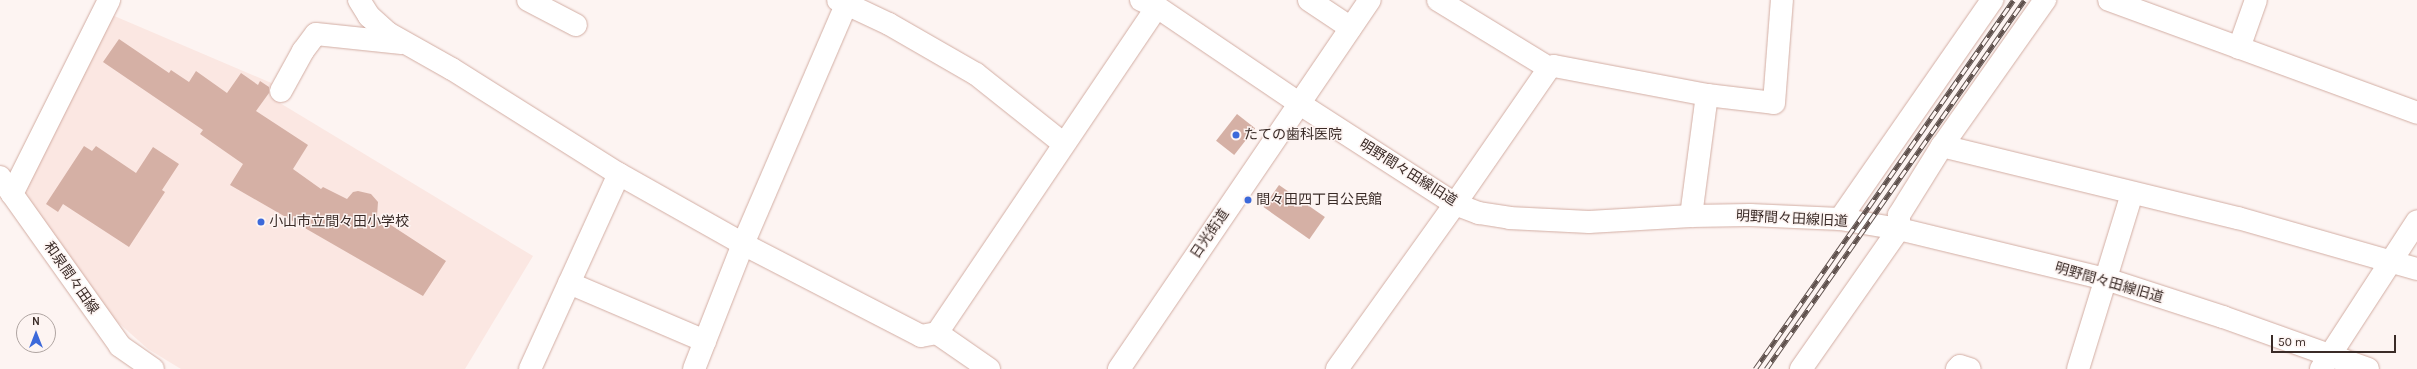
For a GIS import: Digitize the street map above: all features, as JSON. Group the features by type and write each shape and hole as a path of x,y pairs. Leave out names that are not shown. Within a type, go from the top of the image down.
{"main road":[{"path":"6,185 109,0"},
{"path":"359,0 369,16 388,33 405,44 452,69 619,174 743,244 921,336 937,332 1064,144 1149,3"},
{"path":"528,0 576,25"},
{"path":"1309,0 1351,28"},
{"name":"日光街道","path":"1119,369 1370,0"},
{"path":"1438,0 1549,68"},
{"path":"1337,369 1455,204 1549,68 1554,66 1707,95 1774,103 1782,0"},
{"path":"1840,219 1992,0"},
{"path":"1801,369 1899,229 1899,215 1942,146 2045,0"},
{"path":"2109,0 2417,113"},
{"path":"2239,48 2256,0"},
{"path":"694,369 743,244 844,1 889,24 976,74 1064,144"},
{"name":"明野間々田線旧道","path":"1149,3 1300,104 1455,204 1479,213 1539,220 1589,222 1691,216 1750,215 1840,219 1899,229 2106,279 2325,362 2368,369"},
{"path":"281,91 303,51 316,34 405,44"},
{"path":"1691,216 1707,95"},
{"path":"1942,146 2238,218 2417,269"},
{"path":"530,369 619,174"},
{"name":"和泉間々田線","path":"6,185 120,346 153,369"},
{"path":"2078,369 2132,193"},
{"path":"2325,362 2417,221"},
{"path":"569,283 705,341"},
{"path":"937,332 989,369"},
{"path":"1958,369 1960,366 1970,369"}],"shaded area":[{"name":"小山市立間々田小学校","path":"112,15 276,85 270,97 533,256 465,369 181,369 148,349 104,310 22,188"}],"building":[{"path":"119,39 169,73 171,70 189,82 196,71 227,93 241,73 258,85 260,81 269,87 269,93 256,111 308,145 293,169 321,189 323,187 347,199 353,192 358,191 371,194 378,202 377,216 446,261 423,296 230,185 243,164 200,134 203,130 103,62"},
{"name":"たての歯科医院","path":"1237,114 1255,128 1234,155 1216,141"},
{"path":"84,146 92,151 96,146 136,173 153,147 179,164 162,190 165,192 129,247 63,204 58,212 46,204"},
{"path":"1279,185 1325,217 1309,239 1264,207"}],"railway":[{"path":"1755,369 2013,0"},
{"path":"1766,369 2024,0"}],"place":[{"name":"たての歯科医院","path":"1236,135"},
{"name":"間々田四丁目公民館","path":"1248,200"},
{"name":"小山市立間々田小学校","path":"261,222"}]}
